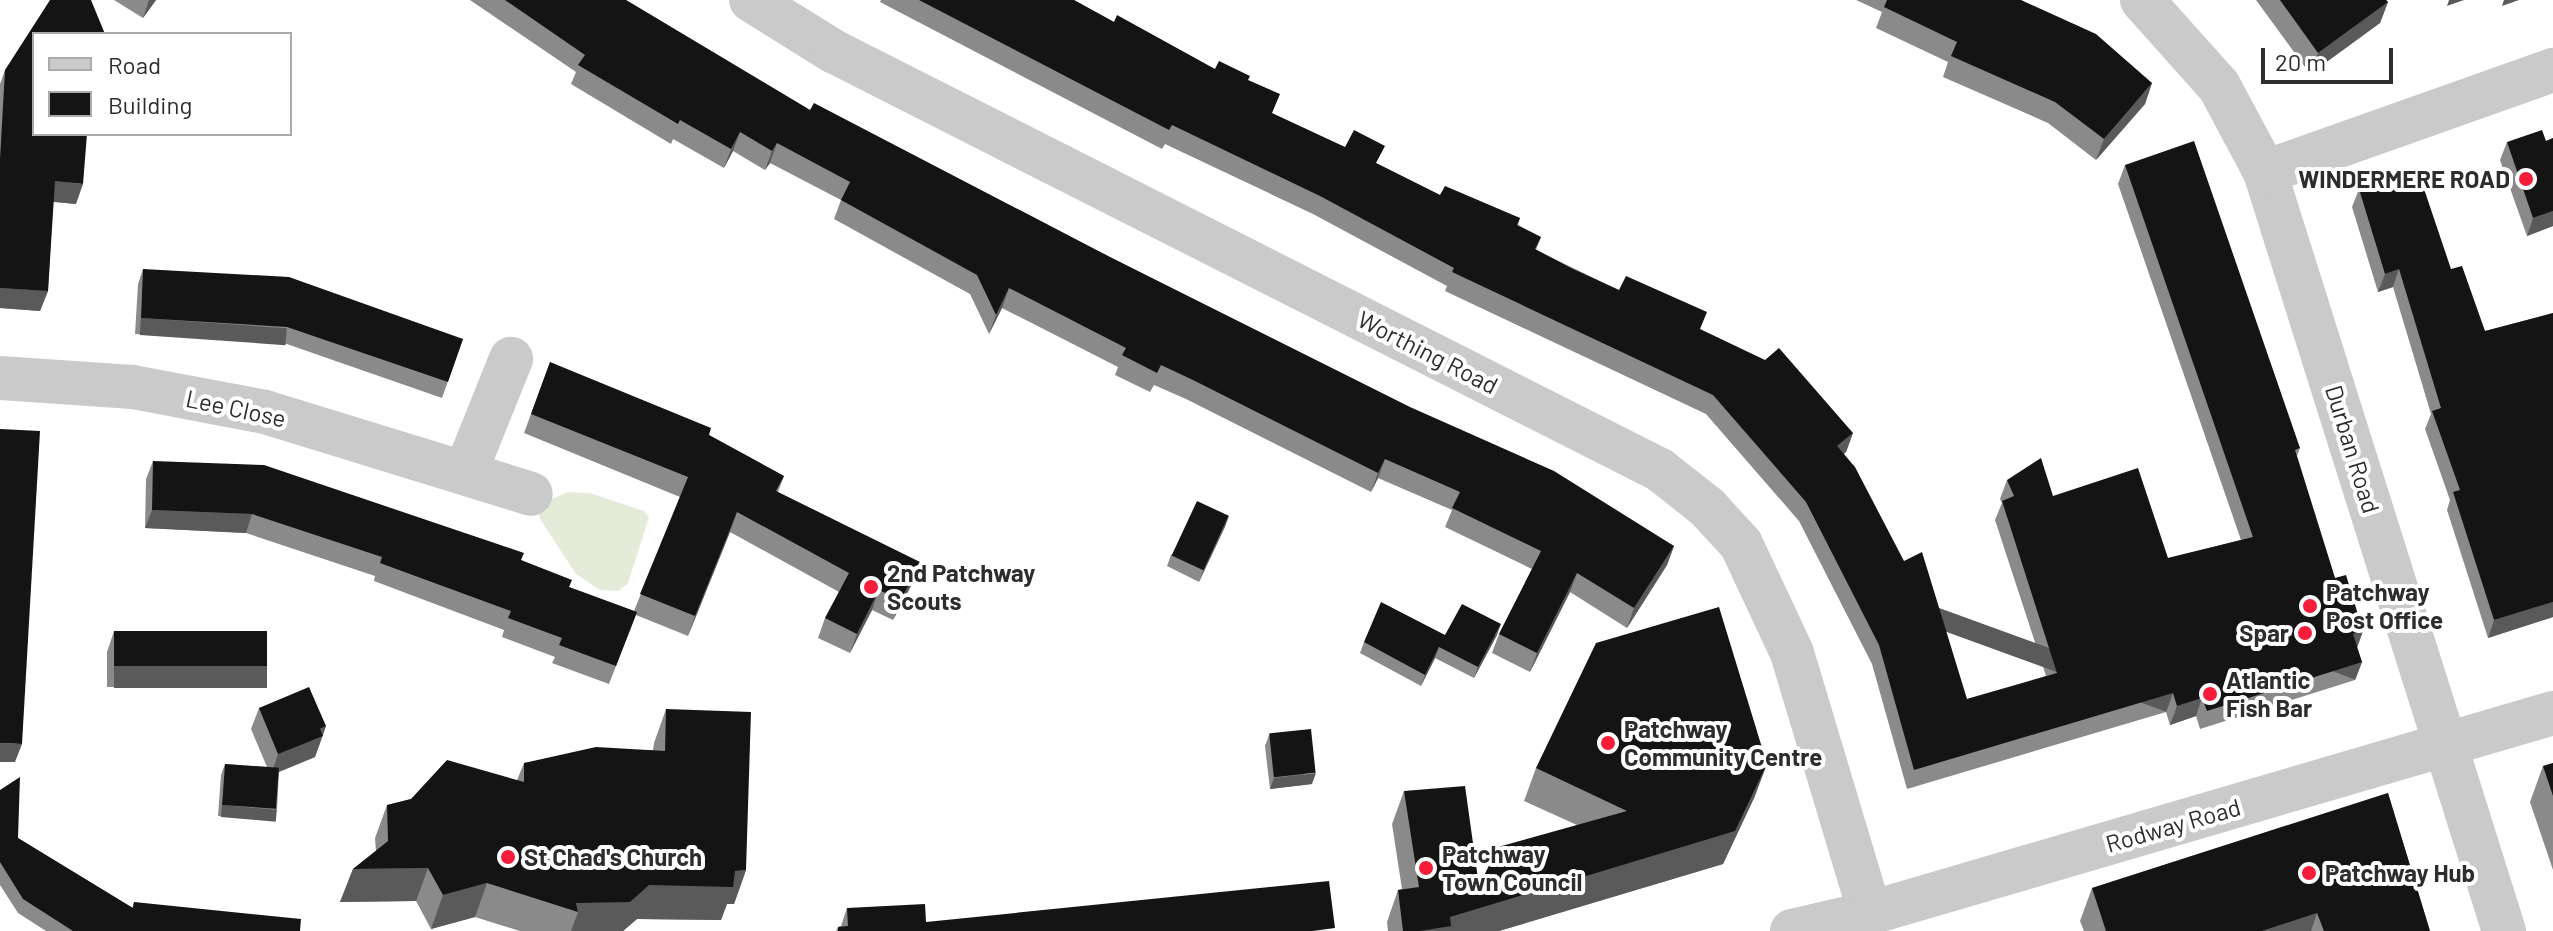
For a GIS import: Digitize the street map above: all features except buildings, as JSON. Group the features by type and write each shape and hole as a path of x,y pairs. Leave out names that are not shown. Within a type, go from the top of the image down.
{"street":[{"name":"Worthing Road","path":"751,0 833,51 1660,470 1707,507 1741,544 1792,653 1870,913"},
{"name":"Durban Road","path":"2142,0 2219,86 2265,172 2504,931"},
{"path":"2265,172 2553,70"},
{"path":"466,471 511,359"},
{"name":"Lee Close","path":"0,378 133,387 265,412 466,471 531,494"},
{"name":"Rodway Road","path":"1792,931 1870,913 2445,748 2553,713"}],"green space":[{"path":"568,492 590,493 644,511 649,517 628,583 619,591 600,590 576,574 540,519 537,505"}],"place":[{"name":"WINDERMERE ROAD","path":"2526,179"},
{"name":"2nd Patchway Scouts","path":"871,587"},
{"name":"Patchway Post Office","path":"2310,606"},
{"name":"Spar","path":"2305,633"},
{"name":"Atlantic Fish Bar","path":"2210,694"},
{"name":"Patchway Community Centre","path":"1608,743"},
{"name":"St Chad's Church","path":"508,857"},
{"name":"Patchway Town Council","path":"1426,868"},
{"name":"Patchway Hub","path":"2309,873"}]}
